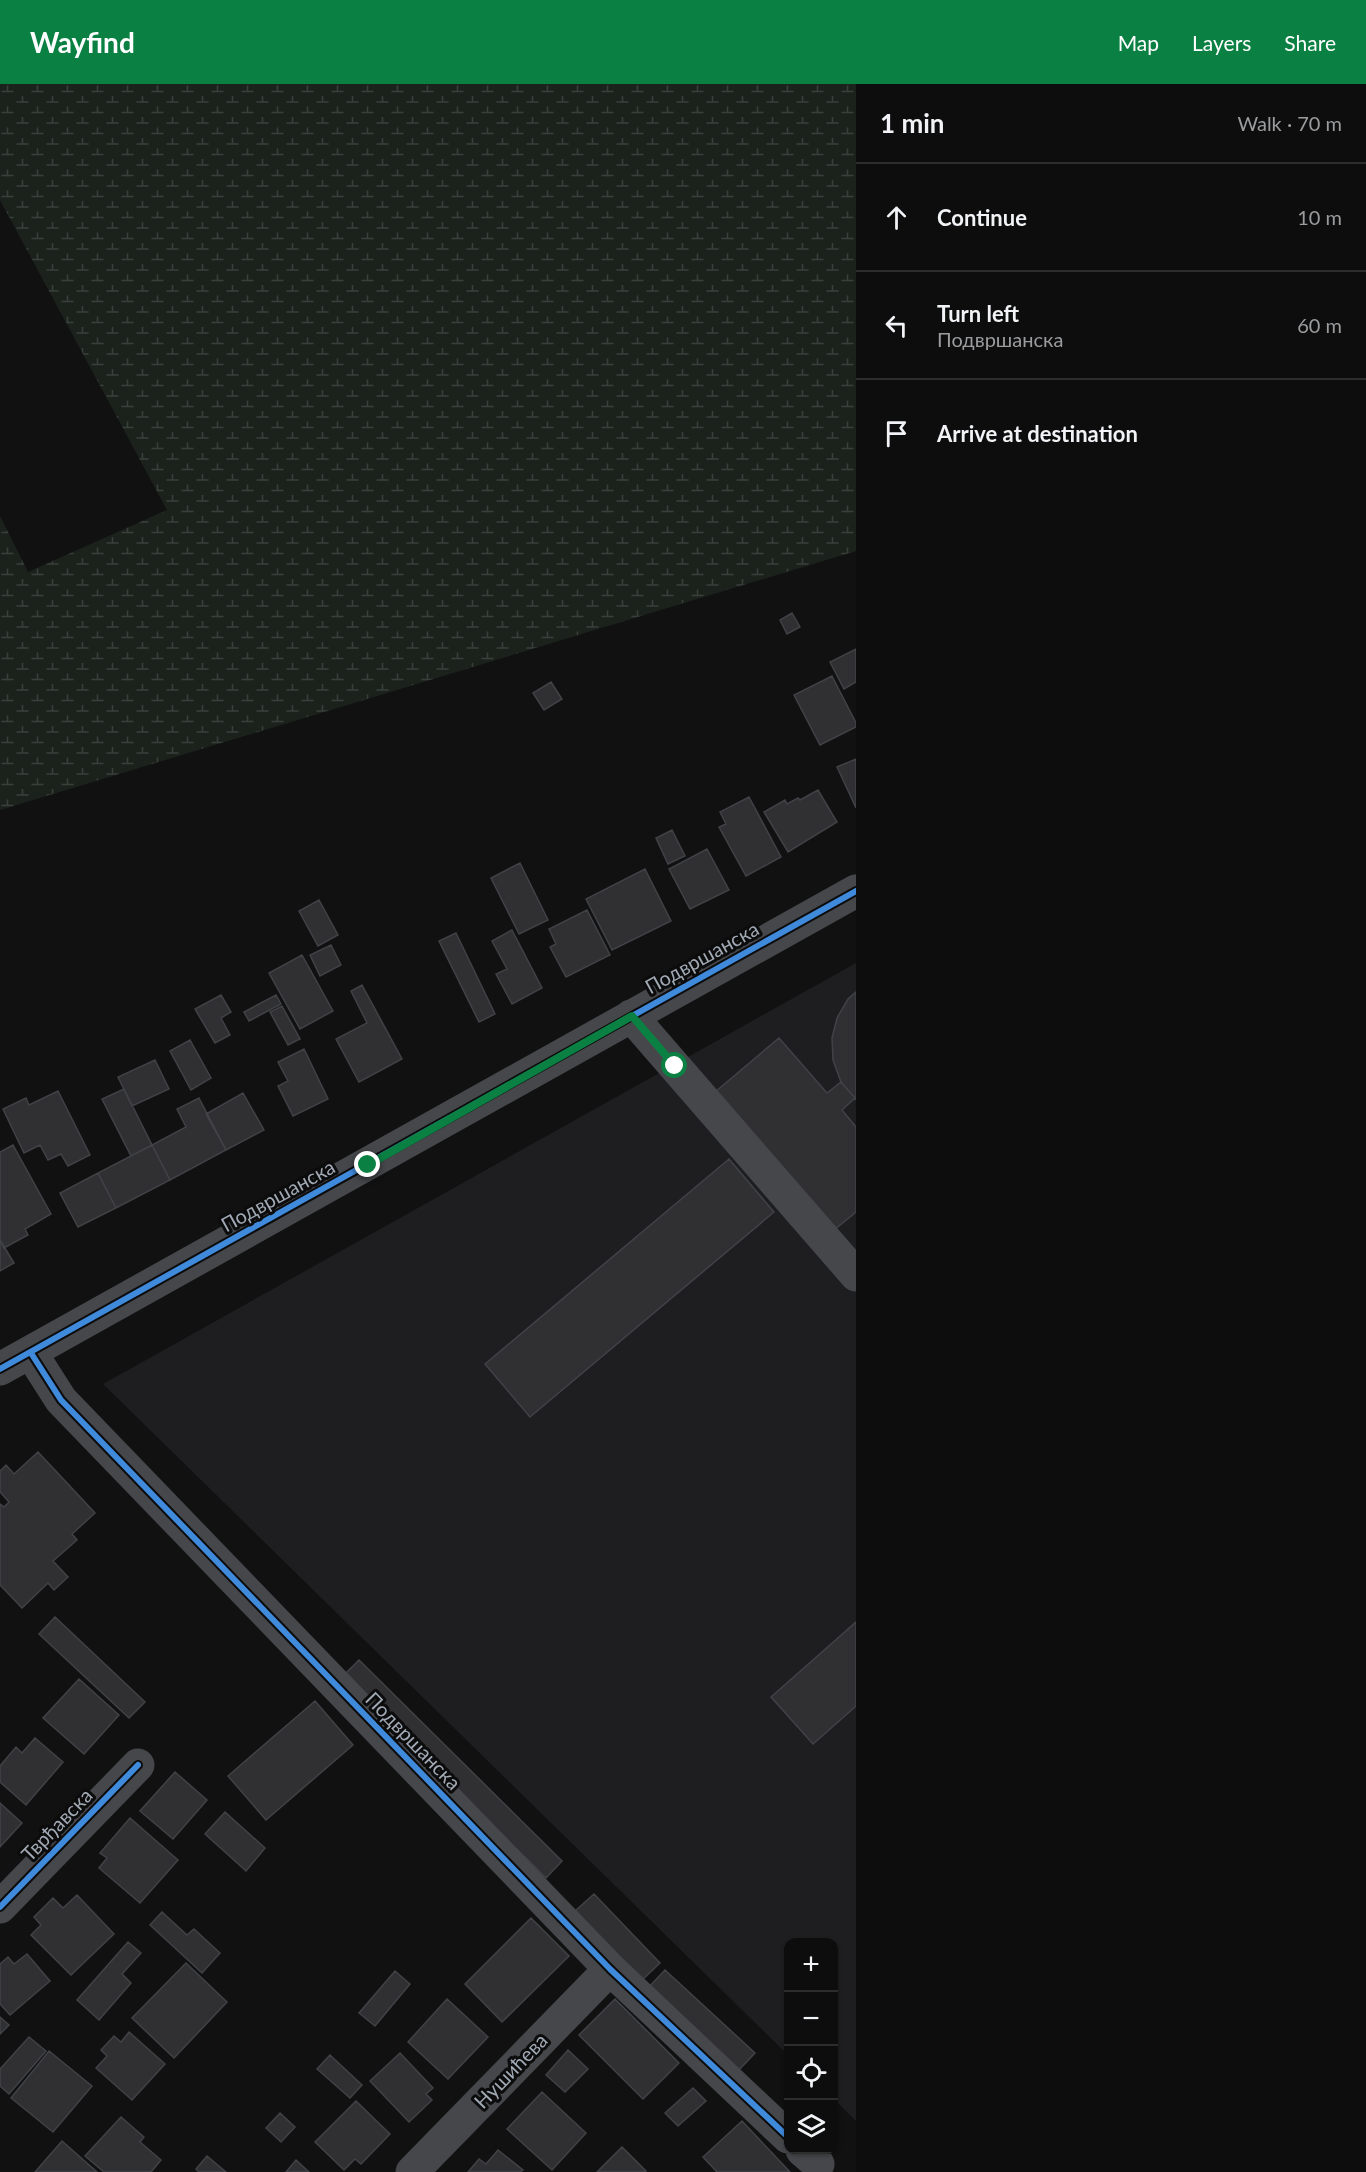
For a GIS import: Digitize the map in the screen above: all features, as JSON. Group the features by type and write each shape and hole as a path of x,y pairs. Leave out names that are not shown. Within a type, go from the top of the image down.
{"street":[{"name":"Подвршанска","path":"0,1369 856,891"},
{"path":"632,1016 856,1275"},
{"name":"Подвршанска","path":"31,1353 61,1400 610,1969 784,2132"},
{"name":"Тврђавска","path":"0,1908 138,1765"},
{"name":"Нушићева","path":"412,2172 610,1969"}],"shaded area":[{"path":"856,963 856,2121 838,2103 838,1938 784,1938 784,2051 103,1384"}],"green space":[{"path":"0,84 856,84 856,551 0,810 0,516 28,572 167,510 0,200"}],"building":[{"path":"792,613 800,627 787,634 780,620"},
{"path":"856,649 856,682 844,689 830,662"},
{"path":"832,676 856,727 820,745 794,695"},
{"path":"551,682 562,699 544,710 533,693"},
{"path":"856,759 856,808 837,767"},
{"path":"818,790 837,822 788,852 764,812 785,800 787,804"},
{"path":"749,797 781,857 746,876 719,827 726,824 720,812"},
{"path":"672,830 685,856 668,864 656,838"},
{"path":"707,849 729,890 690,909 669,869"},
{"path":"520,863 548,920 519,934 491,878"},
{"path":"645,869 671,921 612,950 586,899"},
{"path":"319,900 338,935 318,946 299,911"},
{"path":"587,910 610,955 566,977 550,947 556,944 549,929"},
{"path":"512,930 542,988 512,1004 496,974 507,969 492,941"},
{"path":"456,933 495,1014 479,1022 439,941"},
{"path":"331,945 341,965 320,976 310,955"},
{"path":"302,955 333,1011 300,1029 269,973"},
{"path":"362,985 402,1059 359,1082 336,1039 367,1023 351,991"},
{"path":"856,992 856,1099 841,1082 833,1060 832,1038 837,1018 848,999"},
{"path":"221,995 231,1012 221,1018 230,1035 215,1043 195,1009"},
{"path":"276,995 281,1004 249,1021 244,1012"},
{"path":"282,1006 300,1039 288,1045 270,1012"},
{"path":"779,1038 827,1093 841,1082 855,1098 842,1110 856,1127 856,1212 834,1230 715,1092"},
{"path":"190,1040 211,1078 191,1090 170,1051"},
{"path":"304,1049 328,1099 293,1116 278,1086 288,1081 278,1062"},
{"path":"155,1060 169,1089 132,1106 118,1077"},
{"path":"124,1089 152,1145 131,1156 102,1099"},
{"path":"58,1091 90,1155 68,1166 61,1154 48,1160 40,1145 24,1153 3,1109 26,1098 29,1105"},
{"path":"243,1093 264,1130 226,1150 206,1114"},
{"path":"199,1098 226,1150 170,1180 152,1145 186,1127 177,1109"},
{"path":"13,1145 51,1214 25,1229 28,1235 4,1248 0,1240 0,1152"},
{"path":"152,1145 170,1180 116,1208 98,1173"},
{"path":"729,1159 774,1212 530,1417 485,1364"},
{"path":"98,1173 116,1208 78,1227 60,1193"},
{"path":"0,1240 14,1263 0,1271"},
{"path":"38,1452 95,1513 72,1534 77,1540 53,1561 68,1577 54,1590 48,1583 22,1608 0,1585 0,1504 4,1507 9,1502 0,1492 0,1471 6,1465 14,1474"},
{"path":"55,1617 145,1702 129,1718 39,1634"},
{"path":"856,1622 856,1706 813,1744 771,1697"},
{"path":"359,1660 562,1861 546,1878 343,1676"},
{"path":"79,1679 119,1715 84,1754 43,1718"},
{"path":"315,1701 353,1745 266,1820 228,1776"},
{"path":"35,1738 63,1762 26,1805 0,1782 0,1766 16,1747 22,1753"},
{"path":"175,1772 207,1800 173,1839 140,1811"},
{"path":"0,1803 22,1823 0,1847"},
{"path":"225,1812 265,1848 246,1871 205,1834"},
{"path":"130,1818 178,1860 140,1903 99,1868 107,1858 100,1853"},
{"path":"594,1894 660,1963 641,1981 575,1911"},
{"path":"77,1895 114,1934 71,1975 31,1935 41,1925 34,1917 53,1898 63,1908"},
{"path":"162,1912 187,1935 194,1929 220,1953 202,1973 150,1925"},
{"path":"531,1918 569,1956 502,2022 465,1984"},
{"path":"128,1942 141,1953 122,1974 131,1983 99,2020 77,2000"},
{"path":"27,1954 50,1981 10,2015 0,2004 0,1964 8,1957 14,1964"},
{"path":"186,1963 227,2002 174,2058 132,2018"},
{"path":"665,1970 755,2053 738,2071 648,1988"},
{"path":"395,1971 410,1984 375,2026 359,2013"},
{"path":"447,1999 488,2037 448,2079 408,2042"},
{"path":"615,1999 679,2063 643,2099 579,2035"},
{"path":"0,2017 9,2025 0,2034"},
{"path":"129,2032 165,2064 132,2100 96,2068 107,2056 101,2050 114,2036 121,2042"},
{"path":"29,2037 46,2051 9,2094 0,2086 0,2069"},
{"path":"568,2050 588,2069 565,2092 546,2075"},
{"path":"49,2051 92,2086 53,2132 11,2098"},
{"path":"400,2053 433,2088 426,2094 432,2100 409,2122 370,2081"},
{"path":"330,2055 362,2085 350,2098 317,2069"},
{"path":"693,2088 706,2101 678,2126 665,2113"},
{"path":"542,2092 586,2133 552,2170 507,2129"},
{"path":"356,2101 390,2134 361,2164 355,2159 344,2170 315,2142"},
{"path":"280,2113 295,2127 281,2142 266,2128"},
{"path":"121,2117 144,2137 140,2142 161,2160 151,2172 104,2172 85,2156"},
{"path":"742,2121 790,2172 717,2172 703,2157"},
{"path":"62,2141 97,2172 35,2172"},
{"path":"622,2147 645,2172 597,2172"},
{"path":"498,2150 523,2170 520,2172 468,2172 479,2159 486,2164"},
{"path":"207,2156 226,2172 199,2172 196,2169"},
{"path":"296,2160 309,2172 286,2172"}],"cycle path":[{"path":"0,1369 856,891"},
{"path":"31,1353 61,1400 610,1969 784,2133"},
{"path":"0,1907 138,1765"}],"route":[{"path":"368,1165 632,1016 675,1066"}]}
